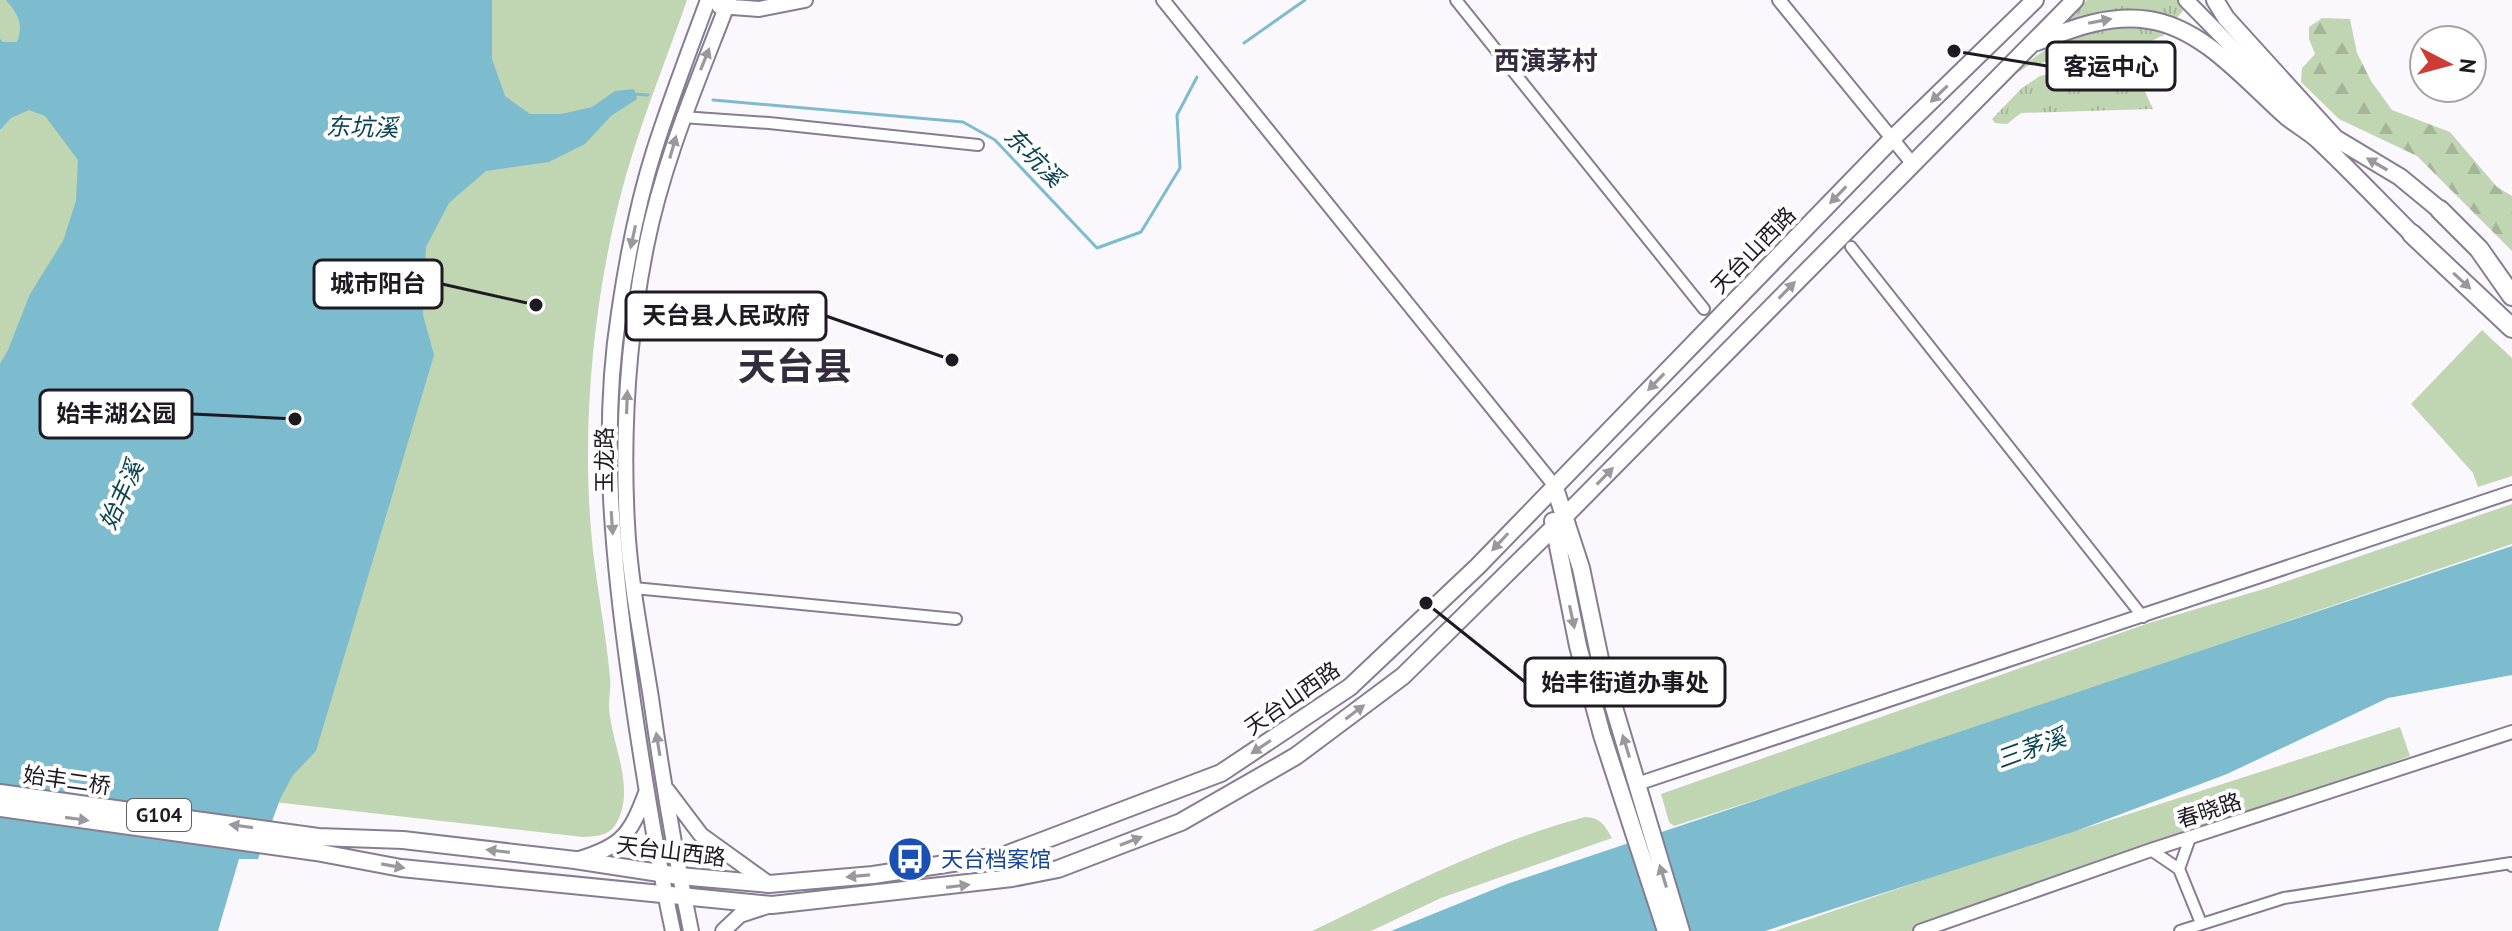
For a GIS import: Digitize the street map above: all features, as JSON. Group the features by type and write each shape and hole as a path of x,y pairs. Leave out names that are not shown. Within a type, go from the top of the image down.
{"highway":[{"path":"2440,210 2479,249 2512,296"},
{"path":"2412,234 2512,328"}],"main road":[{"path":"707,1 759,9 805,0"},
{"name":"天台山西路","path":"317,844 403,840 575,860 679,876 769,884 873,875 1005,855 1221,773 1350,687 1478,566 1892,139 2035,0"},
{"name":"天台山西路","path":"317,844 401,868 772,905 952,887 1058,869 1181,822 1296,756 1412,667 2075,0"},
{"path":"2186,0 2209,6 2226,18 2302,99 2319,131"},
{"name":"玉龙路","path":"673,931 659,872 646,793 615,573 611,506 612,378 618,316 654,150 707,1"},
{"name":"玉龙路","path":"691,931 679,876 634,588 627,527 625,463 634,314 647,244 682,117 727,4"},
{"path":"2209,6 2234,41 2412,234"},
{"path":"2029,45 2081,25 2117,18 2151,20 2178,30 2227,60 2289,118 2335,138 2400,177 2440,210"},
{"path":"1554,485 1581,568 1601,664 1637,784 1639,823 1666,931"},
{"path":"1554,485 1552,528 1578,646 1602,735 1681,931"},
{"path":"1393,646 1412,667"},
{"path":"1221,773 1230,794"},
{"path":"664,785 701,835 769,884"},
{"name":"始丰二桥","path":"0,793 317,844"},
{"path":"575,860 592,855 626,836 646,793"},
{"name":"始丰二桥","path":"0,808 317,844"},
{"path":"723,931 740,915 772,905"}],"street":[{"path":"1163,0 1554,485"},
{"path":"1456,0 1704,309"},
{"path":"1779,0 1912,163"},
{"path":"682,117 978,145"},
{"path":"1851,247 2143,617"},
{"path":"1637,784 2512,492"},
{"path":"634,588 956,619"},
{"name":"春晓路","path":"1920,931 2151,850 2512,732"},
{"path":"2179,869 2190,838"},
{"path":"2151,850 2179,869 2201,923"},
{"path":"2180,931 2284,898 2511,863 2512,866"}],"green space":[{"path":"0,0 687,0 640,130 620,196 600,296 594,347 588,451 589,501 610,677 609,707 624,793 618,820 608,832 583,837 0,771"},
{"path":"2087,0 2192,0 2176,19 2130,13 2061,26"},
{"path":"2322,18 2350,19 2357,53 2371,81 2392,110 2450,132 2497,187 2512,196 2512,251 2417,156 2339,119 2301,82 2302,68 2315,54 2309,39 2309,27"},
{"path":"2107,24 2160,29 2164,35 2145,44 2029,65 2014,75 2034,57 2057,44"},
{"path":"2145,58 2146,64 2136,72 2153,109 2021,113 2007,124 1995,123 1992,119 2022,88 2040,76"},
{"path":"2482,330 2512,358 2512,476 2478,487 2473,473 2411,404"},
{"path":"2512,504 2512,544 1909,751 1674,826 1669,822 1661,794 2149,623 2267,588"},
{"path":"2400,727 2410,756 2190,838 1911,931 1775,931 1929,878"},
{"path":"1585,817 1602,823 1612,838 1441,898 1371,931 1312,931 1481,853"}],"water":[{"name":"始丰溪","path":"6,0 492,0 492,59 505,96 530,114 561,114 592,107 615,91 634,89 637,99 611,116 585,144 549,162 486,171 449,203 426,247 423,315 434,355 316,751 293,775 281,797 258,859 239,859 218,931 0,931 0,364 30,294 63,241 76,201 78,160 45,116 29,110 11,118 0,130 0,39 3,42 17,42 20,30 17,15"},
{"name":"三茅溪","path":"2512,546 2512,675 2388,698 2227,774 2076,831 1765,931 1391,931 1507,884"}],"waterway":[{"name":"东坑溪","path":"1244,43 1305,0"},
{"name":"东坑溪","path":"713,100 963,122 995,140 1097,248 1141,232 1180,168 1177,115 1197,77"},
{"name":"东坑溪","path":"632,94 648,95"}],"place":[{"name":"客运中心","path":"1954,51"},
{"name":"城市阳台","path":"536,305"},
{"name":"天台县人民政府","path":"952,360"},
{"name":"始丰湖公园","path":"295,419"},
{"name":"始丰街道办事处","path":"1426,603"},
{"name":"天台档案馆","path":"910,859"}],"district":[{"name":"西演茅村","path":"1546,60"},
{"name":"天台县","path":"795,365"}]}
